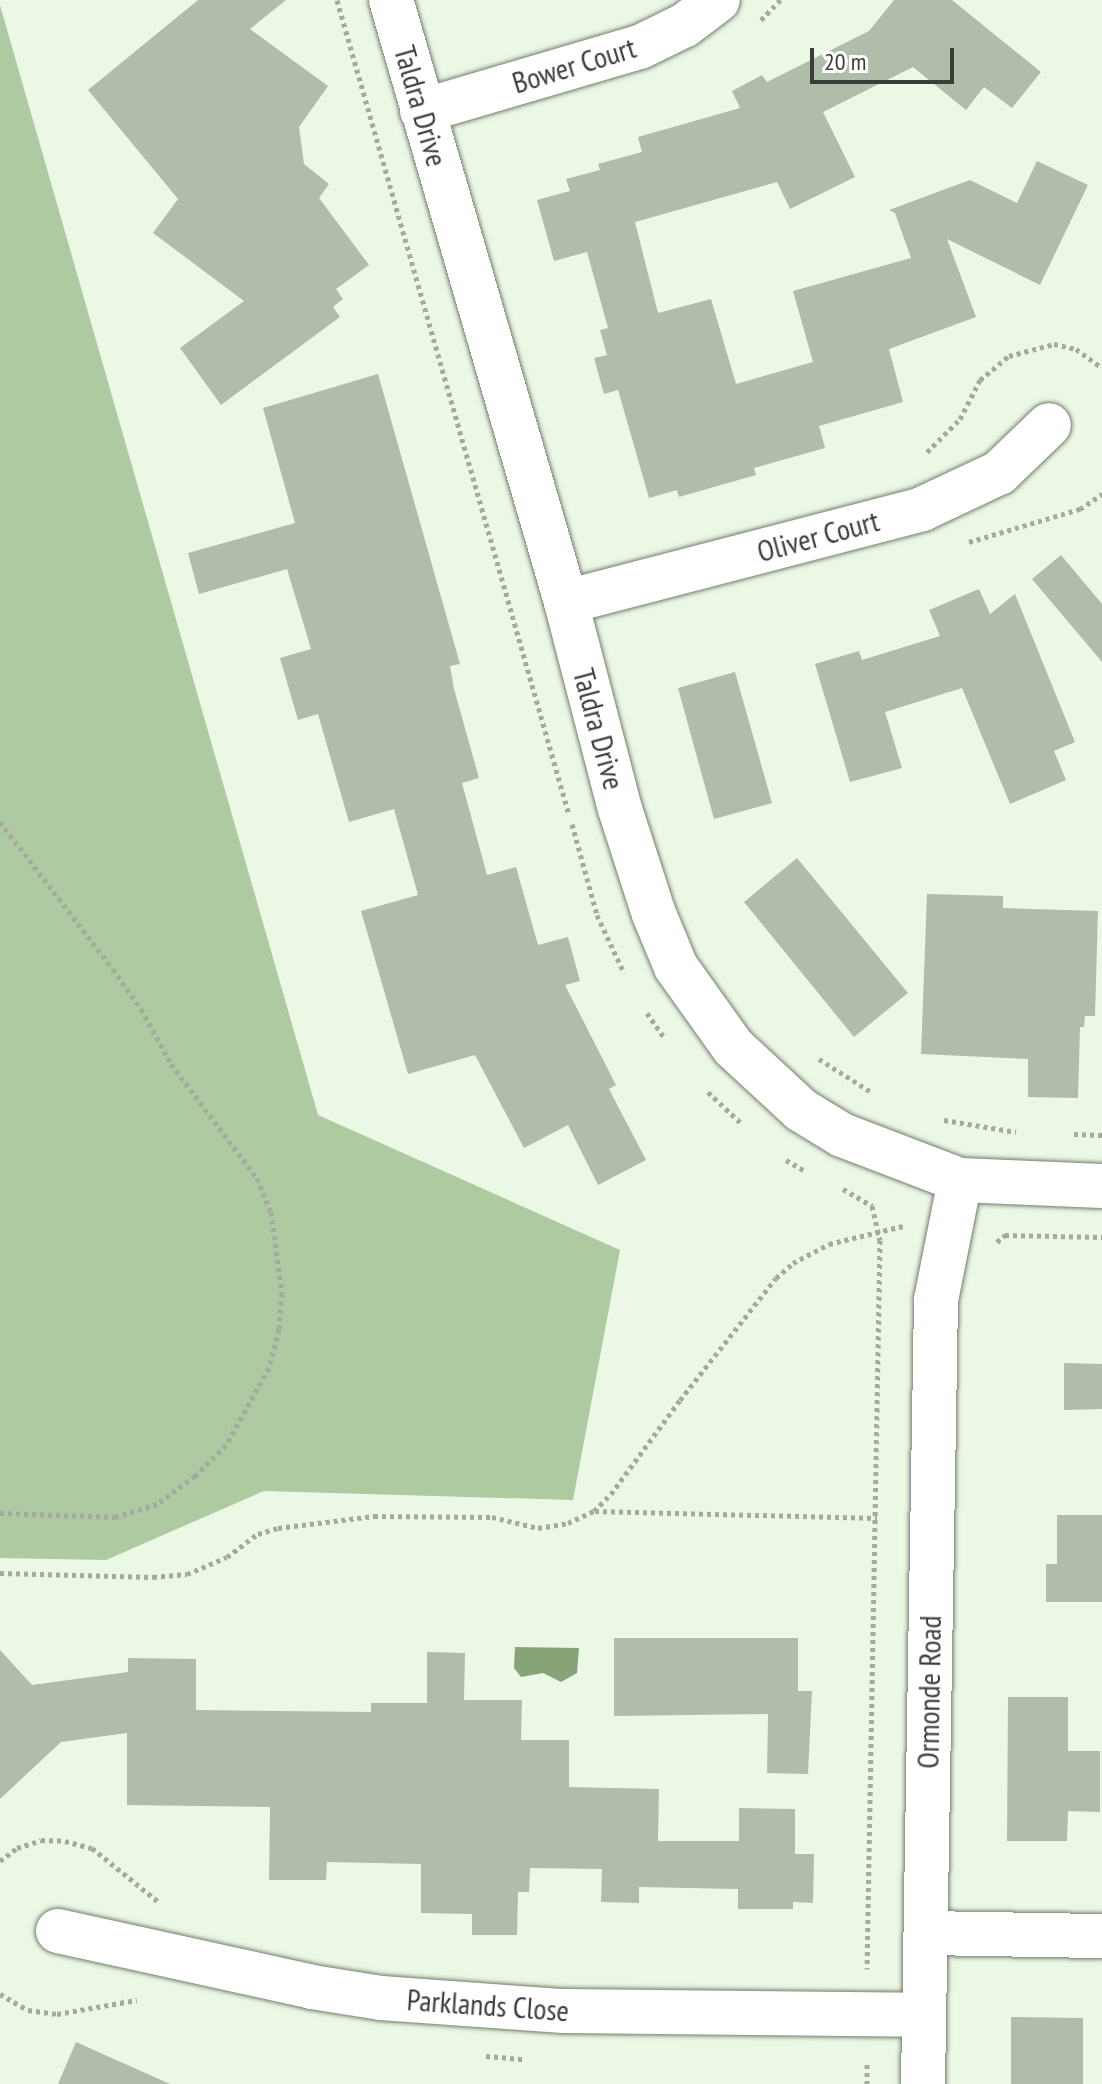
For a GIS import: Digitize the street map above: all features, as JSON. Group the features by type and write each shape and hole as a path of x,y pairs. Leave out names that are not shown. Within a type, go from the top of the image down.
{"street":[{"name":"Taldra Drive","path":"391,0 566,602 639,870 676,967 733,1047 801,1110 842,1135 940,1174 1102,1186"},
{"name":"Bower Court","path":"422,111 640,47 685,25 718,0"},
{"name":"Oliver Court","path":"566,602 922,509 999,473 1049,425"},
{"name":"Ormonde Road","path":"923,2084 940,1174"},
{"name":"Parklands Close","path":"58,1931 312,1987 381,1998 564,2011 924,2015"},
{"path":"926,1933 1102,1936"}],"path":[{"path":"751,30 780,0"},
{"path":"915,458 945,437 960,419 980,380 1009,356 1054,344 1076,349 1102,368"},
{"path":"956,546 1080,509 1102,494"},
{"path":"0,822 113,969 141,1009 179,1076 257,1178 271,1212 282,1293 279,1329 269,1368 226,1445 195,1476 157,1504 116,1517 0,1513"},
{"path":"807,1050 858,1086 884,1098"},
{"path":"935,1117 960,1125 1019,1133"},
{"path":"1060,1134 1102,1135"},
{"path":"0,1573 153,1577 187,1574 227,1557 258,1534 278,1528 374,1516 492,1517 538,1528 568,1523 594,1511 611,1494 776,1278 793,1263 829,1244 903,1226"},
{"path":"992,1247 1005,1235 1102,1237"},
{"path":"594,1511 932,1518"},
{"path":"0,1861 17,1848 41,1840 92,1848 115,1864 136,1886 174,1908"},
{"path":"852,1965 867,1965"}],"shaded area":[{"path":"0,5 318,1115 620,1250 573,1500 264,1491 106,1560 0,1558"},
{"path":"515,1647 579,1648 577,1673 561,1682 543,1673 521,1677 514,1668"}],"building":[{"path":"198,0 286,0 250,29 328,86 299,127 304,164 329,184 319,198 369,265 336,289 343,299 333,307 340,317 221,405 180,348 244,301 153,233 178,199 88,90"},
{"path":"894,0 952,0 1041,72 1012,108 984,87 966,110 913,67 823,112 855,177 790,209 777,182 635,222 658,313 711,299 736,384 813,362 793,291 911,258 895,213 889,210 970,180 1017,203 1037,161 1088,185 1040,285 947,239 976,317 889,349 903,402 819,426 825,448 754,468 756,475 679,497 677,490 649,498 618,390 604,394 594,358 607,355 600,330 608,328 587,252 554,261 537,200 570,191 566,179 600,170 598,164 642,152 638,137 740,108 732,91 762,75 767,82 869,31"},
{"path":"378,374 460,664 450,666 479,778 462,783 487,875 516,867 538,945 568,937 580,981 565,985 616,1085 609,1089 646,1160 598,1185 568,1125 524,1148 475,1055 408,1074 361,911 418,895 394,809 349,822 318,714 298,720 280,658 311,649 287,569 199,594 188,553 295,523 263,408"},
{"path":"1061,555 1102,604 1102,662 1032,579"},
{"path":"979,589 990,614 1015,594 1075,742 1054,751 1066,780 1010,804 962,688 885,712 902,768 850,782 815,664 859,651 862,660 940,636 929,610"},
{"path":"735,672 772,803 714,819 678,688"},
{"path":"797,858 908,993 854,1037 744,902"},
{"path":"927,894 1003,896 1003,908 1098,911 1095,1016 1085,1016 1084,1027 1080,1027 1078,1098 1028,1097 1028,1059 921,1054"},
{"path":"1064,1363 1102,1364 1102,1409 1064,1410"},
{"path":"1057,1515 1102,1515 1102,1602 1046,1602 1046,1564 1057,1564"},
{"path":"614,1638 798,1638 798,1691 812,1691 808,1774 767,1773 768,1714 614,1716"},
{"path":"0,1650 32,1685 128,1672 128,1658 196,1659 196,1710 371,1712 371,1703 427,1703 427,1652 465,1653 464,1700 522,1700 521,1740 569,1740 569,1787 659,1789 658,1841 739,1841 739,1808 795,1809 795,1854 814,1854 813,1903 793,1902 793,1909 738,1909 738,1889 639,1887 639,1903 601,1902 602,1869 530,1868 529,1892 518,1892 517,1935 472,1935 472,1914 421,1913 421,1864 327,1862 326,1880 269,1880 270,1807 127,1805 127,1733 61,1742 0,1799"},
{"path":"1008,1697 1068,1697 1068,1751 1100,1751 1100,1812 1068,1811 1067,1841 1007,1841"},
{"path":"1011,2017 1083,2018 1083,2084 1011,2084"},
{"path":"76,2042 170,2084 58,2084"}]}
